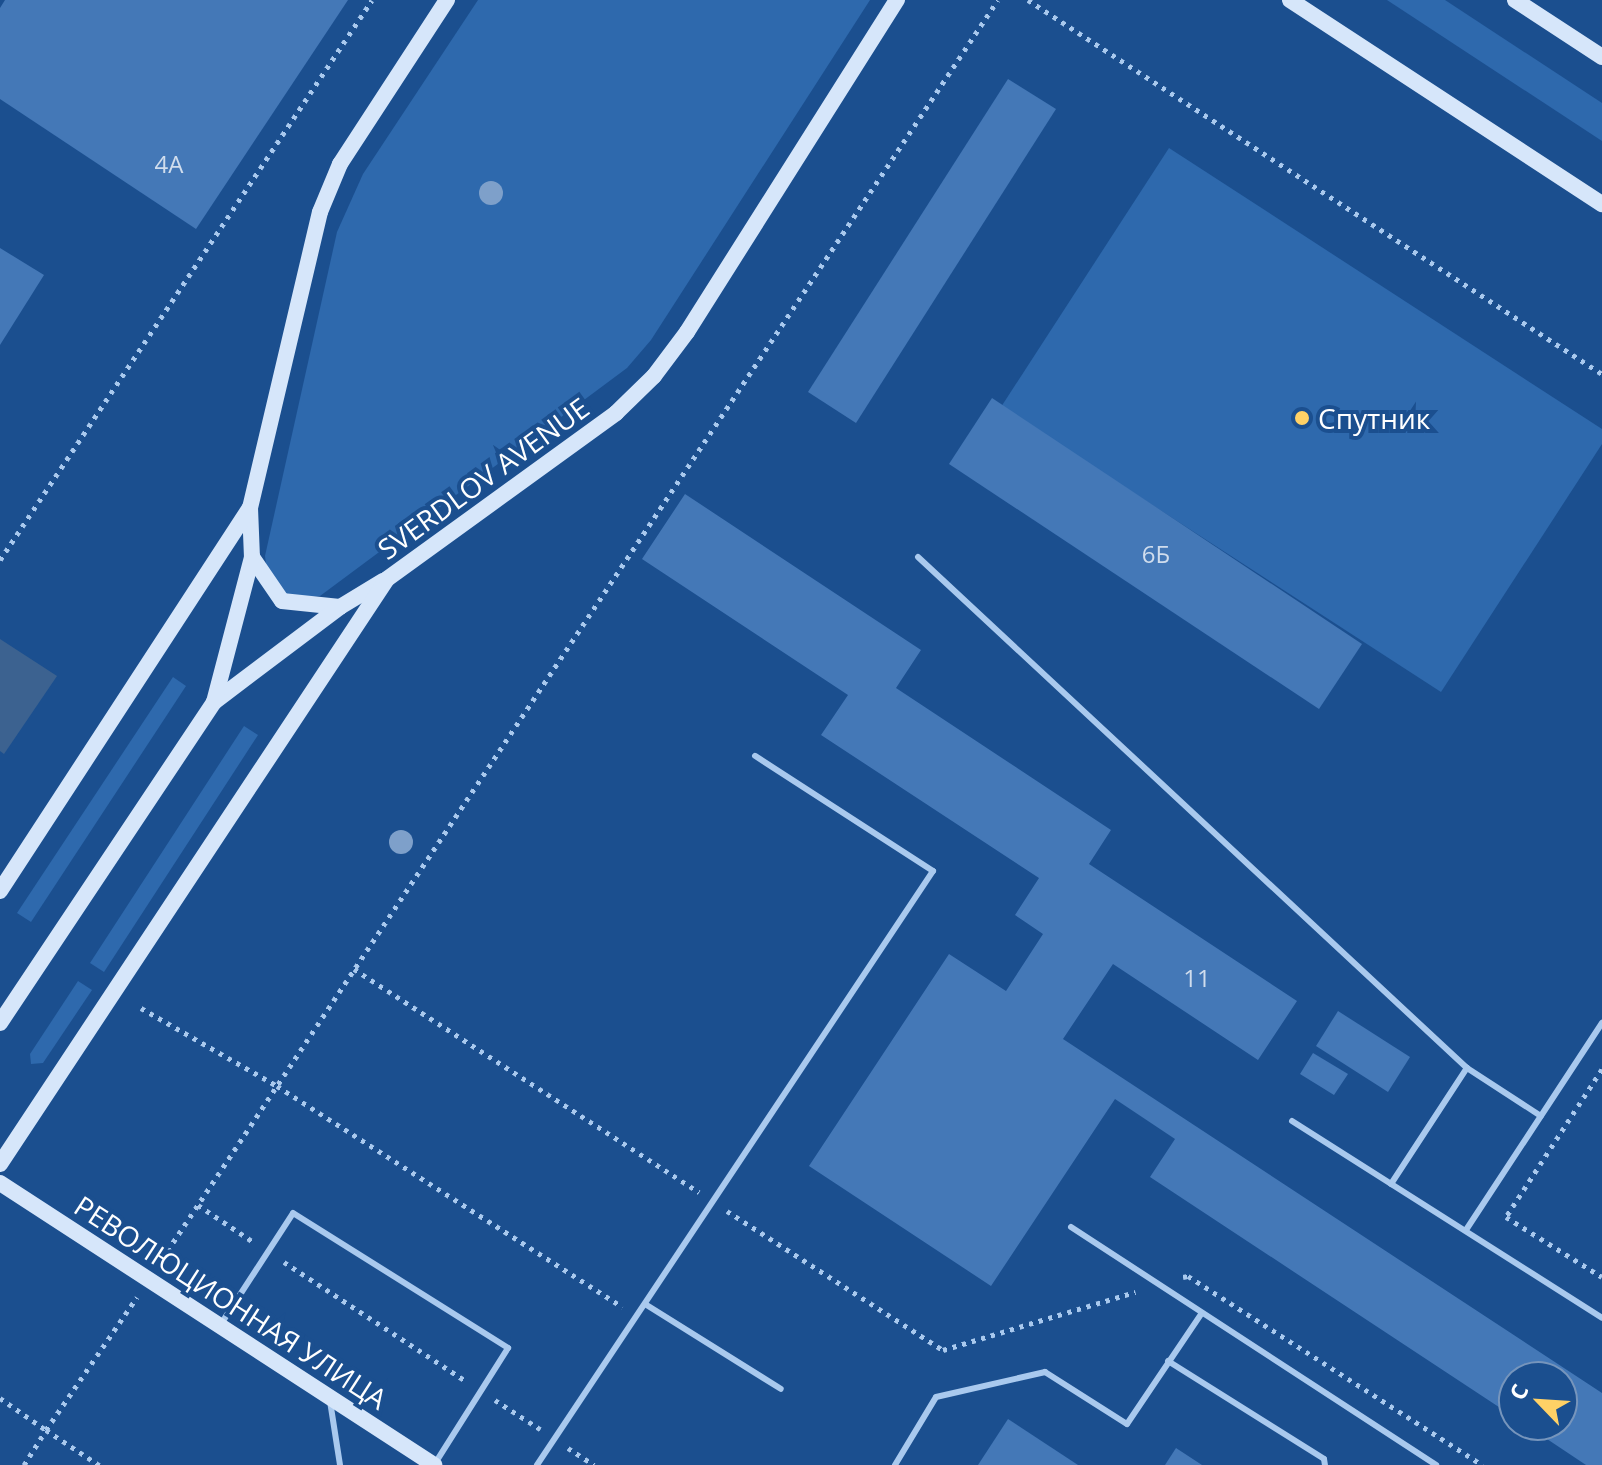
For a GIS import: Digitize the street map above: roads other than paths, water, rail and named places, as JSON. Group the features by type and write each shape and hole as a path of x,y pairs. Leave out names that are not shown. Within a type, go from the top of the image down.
{"main road":[{"path":"0,1023 214,702 252,557 250,508 320,212 340,164 447,0"},
{"name":"SVERDLOV AVENUE","path":"0,1164 387,579 616,413 654,376 687,332 897,0"},
{"path":"1290,0 1602,204"},
{"path":"1515,0 1602,57"},
{"path":"0,891 250,508"},
{"path":"252,557 282,601 340,607"},
{"path":"214,702 340,607 387,579"},
{"name":"РЕВОЛЮЦИОННАЯ УЛИЦА","path":"0,1183 434,1465"}],"lane":[{"path":"918,557 1467,1068 1541,1116"},
{"path":"537,1465 933,871 755,756"},
{"path":"1466,1230 1602,1023"},
{"path":"1391,1184 1467,1068"},
{"path":"1292,1121 1602,1318"},
{"path":"220,1326 293,1213 508,1348 434,1465"},
{"path":"1071,1227 1436,1465"},
{"path":"645,1304 781,1389"},
{"path":"895,1465 936,1397 1045,1372 1127,1424 1202,1313"},
{"path":"1168,1361 1324,1459 1325,1465"},
{"path":"329,1398 340,1465"}],"place":[{"name":"Спутник","path":"1302,418"}]}
